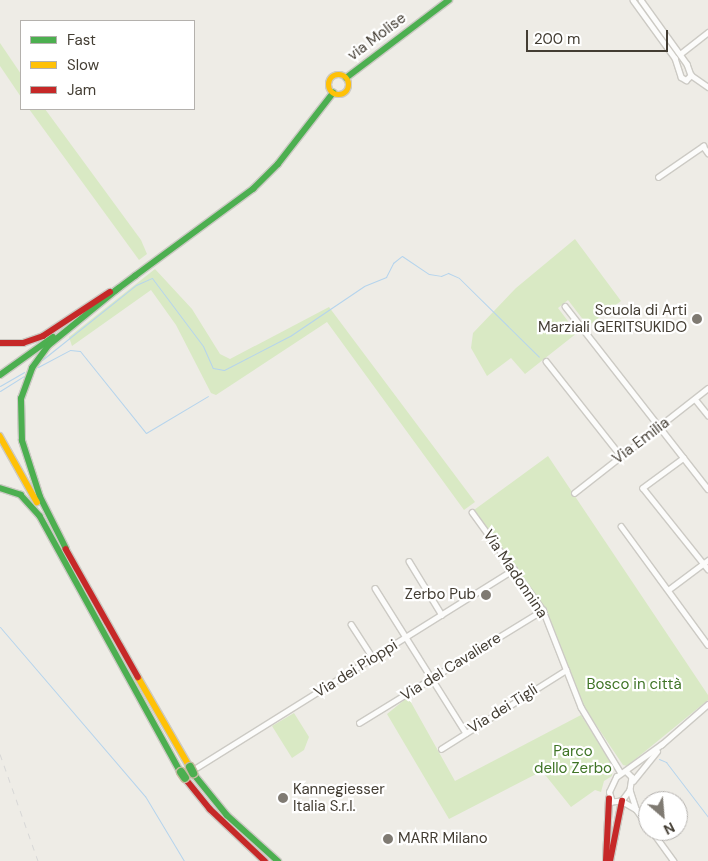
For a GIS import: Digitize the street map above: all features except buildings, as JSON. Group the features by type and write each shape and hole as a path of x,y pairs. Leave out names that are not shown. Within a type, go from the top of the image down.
{"main road":[{"name":"via Molise","path":"346,78 449,0"},
{"path":"337,75 346,78 350,84 347,93 338,96 333,93 329,84 332,78 337,75"},
{"path":"0,375 253,189 278,164 333,93"},
{"path":"0,343 23,343 43,336 96,300 119,288"},
{"path":"73,571 40,497 26,458 20,424 21,399 32,368 49,346 119,288"},
{"path":"0,436 183,775 216,814 265,861"},
{"path":"0,488 21,495 34,508 193,769 228,815 278,861"},
{"path":"606,861 609,799"},
{"path":"610,861 622,801"}],"street":[{"path":"634,0 681,70 683,79 691,75"},
{"path":"641,0 680,54 691,75 708,87"},
{"path":"680,54 708,32"},
{"path":"681,70 686,68"},
{"path":"658,178 703,146 708,153"},
{"path":"565,306 708,489"},
{"path":"546,361 621,456"},
{"name":"Via Emilia","path":"574,493 621,456 661,428 708,388"},
{"path":"696,399 708,415"},
{"path":"684,458 643,488 706,561 708,569"},
{"name":"Via Madonnina","path":"472,512 543,610 581,707 624,772 633,781"},
{"path":"621,526 708,645"},
{"path":"409,561 442,615"},
{"path":"668,590 706,561"},
{"name":"Via dei Pioppi","path":"193,769 514,569"},
{"path":"375,588 466,733"},
{"name":"Via del Cavaliere","path":"359,723 543,610"},
{"path":"351,624 373,658"},
{"name":"Via dei Tigli","path":"441,748 566,670"},
{"path":"636,809 622,801 609,799 612,782 662,744 708,704"},
{"path":"622,801 630,790 633,781 662,744"},
{"path":"630,790 638,812"},
{"path":"659,841 674,861"}],"green space":[{"path":"0,43 20,73 20,96 0,66"},
{"path":"30,110 46,110 141,240 147,254 139,260"},
{"path":"575,239 621,301 588,326 568,300 558,308 577,333 525,374 511,358 487,376 471,348 473,333 516,288"},
{"path":"155,269 192,309 220,354 230,359 329,307 475,502 464,510 327,322 216,395 211,393 176,325 151,290 72,346 69,337"},
{"name":"Bosco in città","path":"548,456 708,695 708,700 627,766 623,765 584,707 547,611 474,510"},
{"name":"Parco dello Zerbo","path":"408,697 455,781 581,715 613,766 612,776 604,781 601,792 595,790 571,807 542,771 449,819 387,714"},
{"path":"294,713 309,737 304,750 292,758 272,726"}],"waterway":[{"path":"42,360 136,285 152,278 203,346 213,368 224,370 290,336 364,286 386,277 393,263 402,256 429,274 441,276 448,273 459,278 539,357"},
{"path":"38,367 70,350 80,351 146,433 208,396"},
{"path":"0,386 24,372"},
{"path":"0,391 24,376"},
{"path":"0,627 145,796 184,861"},
{"path":"659,759 666,762 708,817"}],"railway":[{"path":"0,754 38,861"}],"traffic: fast":[{"path":"346,78 449,0"},
{"path":"135,276 253,189 278,164 333,93"},
{"path":"115,291 135,276"},
{"path":"66,549 40,497 22,441 21,399 32,368 49,345 119,288"},
{"path":"0,375 53,337"},
{"path":"0,488 21,495 40,516 181,772"},
{"path":"190,767 193,773"},
{"path":"181,772 185,778"},
{"path":"193,773 227,815 278,861"}],"traffic: slow":[{"path":"339,75 346,78 349,85 346,92 339,95 332,92 329,85 332,78 339,75"},
{"path":"0,436 37,502"},
{"path":"138,677 190,767"}],"traffic: jam":[{"path":"0,343 23,343 43,336 110,292"},
{"path":"66,549 138,677"},
{"path":"185,778 210,809 265,861"},
{"path":"606,861 609,799"},
{"path":"610,861 622,801"}],"place":[{"name":"Scuola di Arti Marziali GERITSUKIDO","path":"697,319"},
{"name":"Zerbo Pub","path":"486,595"},
{"name":"Kannegiesser Italia S.r.l.","path":"283,798"},
{"name":"MARR Milano","path":"388,839"}]}
